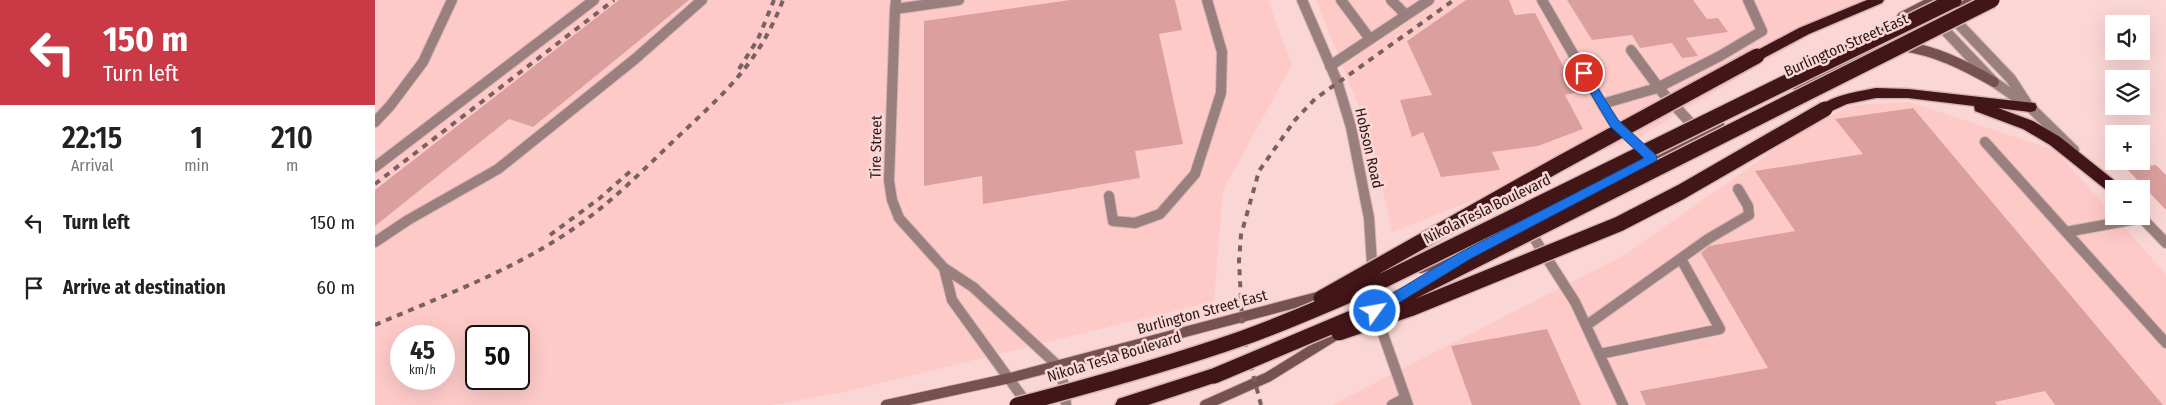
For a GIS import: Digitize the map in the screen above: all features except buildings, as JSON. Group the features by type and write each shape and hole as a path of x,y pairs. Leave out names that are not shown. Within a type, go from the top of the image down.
{"highway":[{"path":"1170,359 1301,308 1391,260 1557,165 1803,31 1878,0"},
{"path":"1214,376 1404,296 1992,0"},
{"name":"Nikola Tesla Boulevard","path":"1017,405 1089,386 1170,359 1252,335 1296,318 1384,280 1823,66 1951,7"},
{"path":"1125,405 1410,309 1619,224 1681,192 1825,109 1855,96 1877,92 1910,92 2030,107"},
{"path":"1959,99 2027,125 2048,136 2105,181"}],"main road":[{"name":"Burlington Street East","path":"1782,90 1815,64 1920,3 1936,0"},
{"name":"Burlington Street East","path":"1205,405 1268,377 1465,255 1782,90 1827,73 1868,54 1935,20 1951,7 1975,0"},
{"path":"1868,54 1901,46 1927,50 1964,64 1994,82"},
{"name":"Burlington Street East","path":"886,405 1010,378 1372,282 1465,255"}],"street":[{"path":"375,122 390,106 423,62 453,0"},
{"path":"375,167 594,0"},
{"path":"375,242 408,220 498,169 635,59 702,0"},
{"path":"896,4 959,0"},
{"path":"1109,196 1113,221 1135,223 1160,214 1195,174 1221,93 1222,52 1207,0"},
{"name":"Hobson Road","path":"1302,0 1330,66 1351,127 1369,218 1375,311 1407,402"},
{"path":"1341,0 1370,39"},
{"path":"1391,0 1406,15"},
{"path":"1330,66 1429,0"},
{"path":"1542,0 1614,123 1652,158"},
{"path":"1602,104 1657,88 1720,56 1762,31 1748,0"},
{"path":"1936,0 1951,7 2011,79 2030,107"},
{"path":"1920,3 1994,82 2030,107 2105,180"},
{"name":"Tire Street","path":"896,4 889,181 892,200 899,218 943,268 973,287 1057,365 1065,385 1066,405"},
{"path":"1631,50 1657,88 1678,112 1701,133"},
{"path":"1985,142 2166,343"},
{"path":"1587,325 1708,239 1749,215 1748,206 1738,189"},
{"path":"1525,224 1575,302 1623,405"},
{"path":"2066,232 2105,224"},
{"path":"2149,225 2166,243"},
{"path":"1600,354 1721,329 1681,259"},
{"name":"Tire Street","path":"943,268 952,300 1028,405"},
{"path":"1392,405 1407,402"}],"shaded area":[{"path":"375,0 1268,0 1292,65 1223,190 1214,301 845,392 772,405 375,405"},
{"path":"1316,0 1869,0 1641,136 1392,232 1371,137"},
{"path":"1909,102 2055,150 2105,206 2105,225 2122,225 2166,274 2166,405 1332,405 1626,254 1809,125 1854,105"}],"railway":[{"path":"375,184 614,0"},
{"path":"739,69 758,39 774,0"},
{"path":"375,325 476,282 526,258 573,229 603,207 729,87 764,40 783,0"},
{"path":"1261,405 1246,347 1242,320 1239,261 1241,235 1259,171 1295,120 1315,99 1454,0"},
{"path":"550,235 600,198 634,168"}],"route":[{"path":"1375,311 1465,255 1652,158 1614,123 1584,73"}]}
